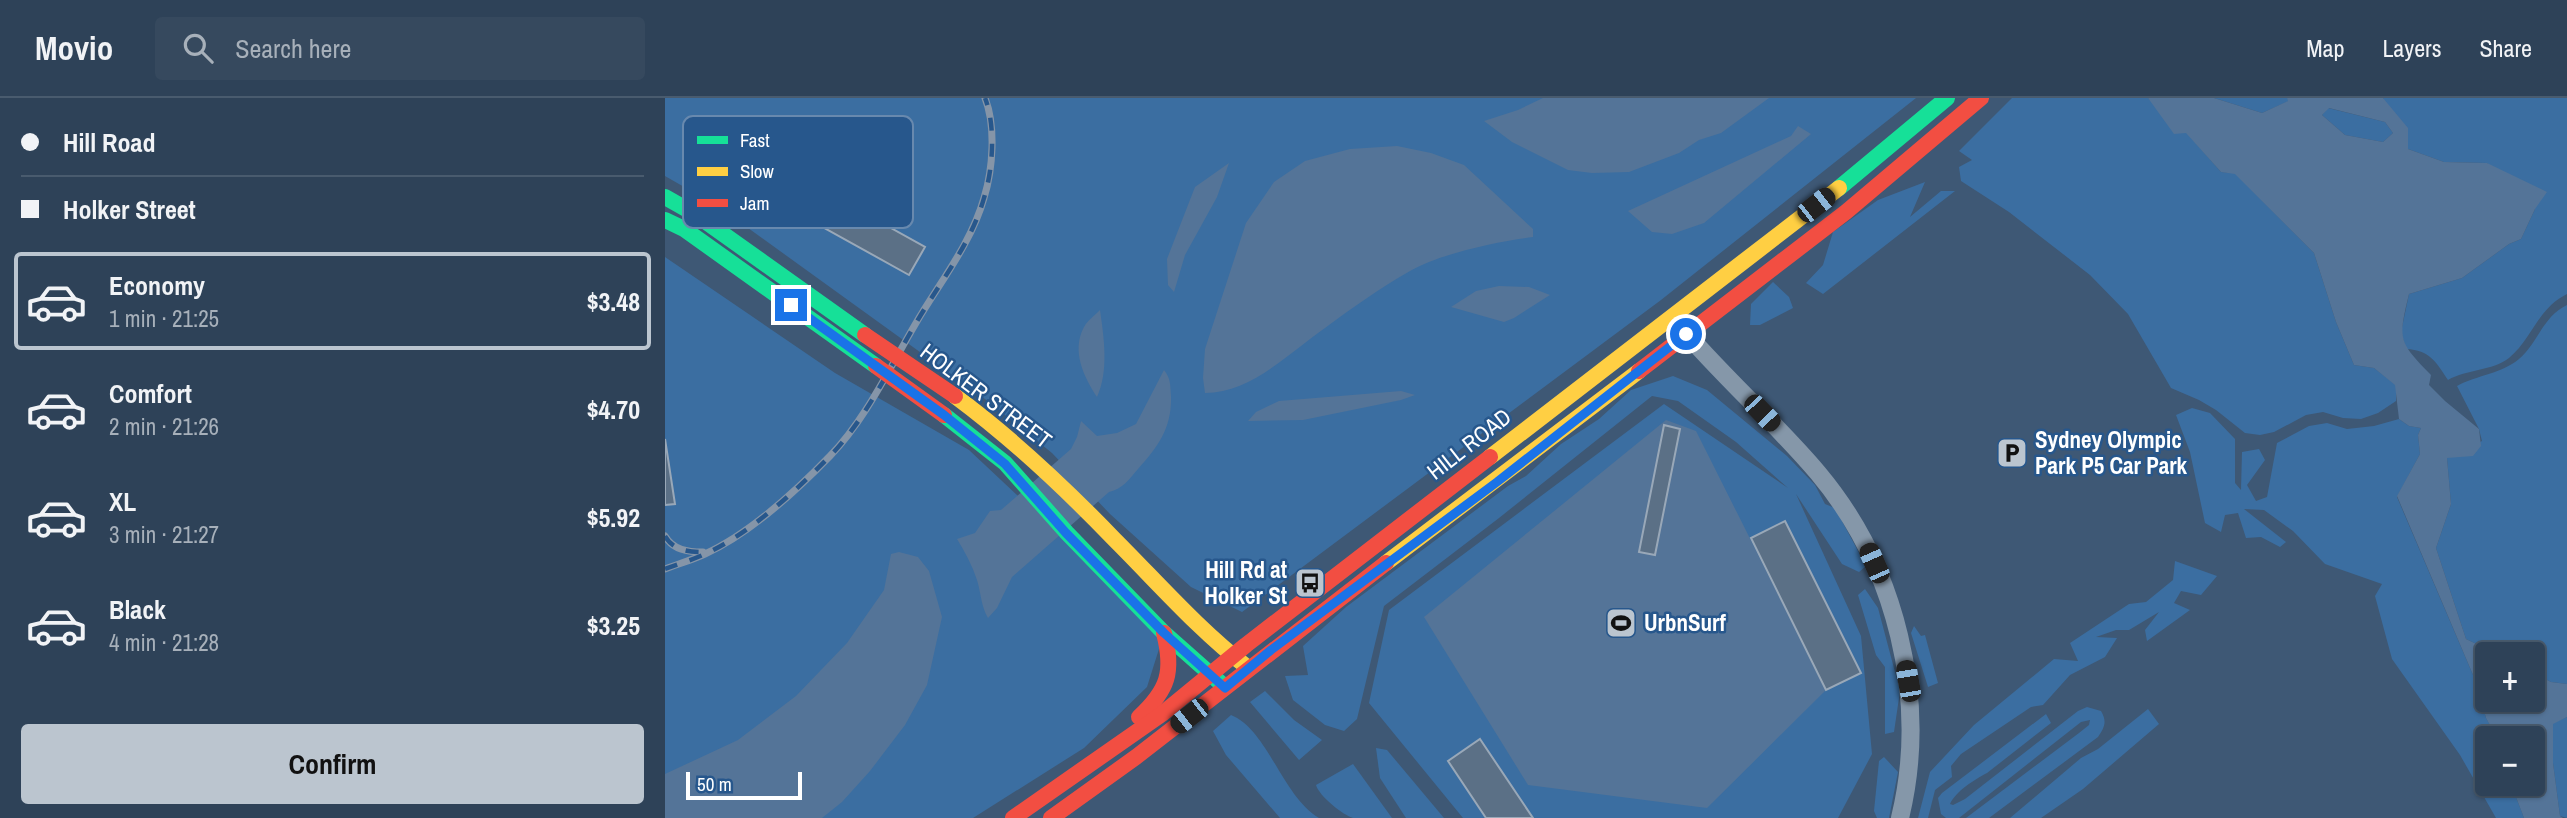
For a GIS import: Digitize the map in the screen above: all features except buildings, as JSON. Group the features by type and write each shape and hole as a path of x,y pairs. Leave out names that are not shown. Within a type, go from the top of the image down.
{"main road":[{"name":"HILL ROAD","path":"1013,818 1154,721 1213,676 1233,657 1836,190 1947,98"},
{"name":"HILL ROAD","path":"1051,818 1113,776 1249,668 1497,482 1856,205 1981,98"},
{"name":"HOLKER STREET","path":"665,197 683,207"},
{"name":"HOLKER STREET","path":"665,220 684,229 876,366 944,415 1005,464 1066,533 1164,633 1225,688"},
{"name":"HOLKER STREET","path":"715,228 955,396 1024,450 1090,513 1215,642 1249,668"},
{"path":"1090,763 1146,711 1165,688 1170,662 1164,633"}],"street":[{"path":"1671,316 1817,472 1862,537 1887,593 1901,642 1908,681 1908,774 1900,818"}],"shaded area":[{"path":"665,98 1916,98 1661,300 1242,612 1191,587 1110,514 1052,453 985,399 748,228 913,228 913,116 683,116 683,186 665,176"},
{"path":"1543,98 1769,98 1721,133 1699,140 1679,153 1629,172 1592,173 1568,170 1512,142 1484,121 1518,110"},
{"path":"2012,98 2148,98 2186,132 2221,172 2235,173 2314,253 2336,322 2354,365 2374,368 2396,385 2396,401 2378,413 2361,419 2343,418 2323,412 2306,415 2274,432 2260,435 2245,433 2216,410 2171,388 2128,314 2090,275 2009,212 1961,181 1959,167 1972,160 1959,151"},
{"path":"2148,98 2214,98 2262,113 2288,101 2287,98 2383,98 2408,128 2408,149 2444,162 2487,163 2547,192 2535,209 2521,239 2509,244 2462,278 2409,294 2403,321 2403,339 2412,354 2431,375 2429,385 2479,429 2481,446 2473,456 2447,458 2451,504 2436,548 2466,639 2475,643 2475,680 2397,496 2420,454 2418,435 2421,428 2409,426 2399,419 2395,385 2374,368 2354,365 2336,322 2314,253 2235,174 2221,172 2186,133 2174,134","holes":["2329,108 2385,122 2393,133 2383,142 2345,135 2322,115"]},
{"path":"2214,98 2287,98 2289,101 2262,113"},
{"path":"2383,98 2567,98 2567,294 2549,308 2524,342 2502,362 2448,380 2427,355 2406,349 2401,332 2409,294 2462,278 2509,244 2521,239 2535,209 2487,163 2444,162 2408,149"},
{"path":"2328,108 2385,122 2393,133 2383,142 2345,135 2322,115"},
{"path":"1798,126 1811,134 1704,223 1672,234 1652,232 1628,211 1791,136"},
{"path":"1397,146 1431,153 1464,165 1533,229 1533,237 1470,249 1422,265 1366,298 1254,379 1222,391 1205,393 1205,349 1246,223 1274,182 1305,161 1350,149"},
{"path":"1229,163 1217,197 1185,255 1174,292 1168,285 1167,259 1195,187"},
{"path":"1925,182 1910,217 1941,191 1955,191 1823,294 1806,283 1823,265 1833,232 1878,200"},
{"path":"665,257 835,373 969,450 1164,633 1147,687 1084,748 973,818 665,818"},
{"path":"1773,282 1789,297 1793,308 1760,325 1750,325 1751,304"},
{"path":"1499,286 1529,287 1550,295 1504,322 1451,307 1476,291"},
{"path":"2567,305 2567,684 2545,679 2545,642 2475,643 2466,639 2436,548 2451,504 2447,458 2482,441 2479,429 2457,386 2505,368 2519,359 2559,310"},
{"path":"1100,310 1104,365 1097,397 1081,364 1079,345 1085,325"},
{"path":"1164,370 1170,382 1171,407 1167,427 1152,452 1125,483 1109,492 1012,577 997,608 988,618 975,574 957,539 975,533 990,511 1001,510 1071,449 1081,421 1097,436 1117,433 1136,424"},
{"name":"UrbnSurf","path":"1673,376 1707,390 1787,456 1815,485 1825,504 1835,508 1866,566 1859,572 1842,564 1796,494 1861,636 1872,754 1838,818 1463,818 1369,703 1389,610 1664,404 1788,488 1736,442 1678,401 1652,396 1384,606 1357,719 1344,731 1325,725 1293,700 1285,676 1308,675 1303,646 1346,607 1508,486 1526,476 1561,444 1599,419 1631,390"},
{"path":"1401,391 1415,395 1303,420 1248,421 1256,412 1279,401"},
{"path":"2192,408 2210,413 2235,439 2235,483 2241,490 2242,452 2259,449 2265,460 2247,485 2256,501 2267,497 2277,443 2309,426 2327,423 2347,429 2374,426 2399,419 2409,426 2421,428 2418,435 2420,454 2397,497 2475,680 2475,712 2484,712 2491,726 2475,726 2475,781 2460,755 2392,659 2375,596 2382,584 2325,564 2293,531 2264,510 2244,509 2286,542 2280,547 2261,537 2246,538 2238,513 2225,515 2221,532 2205,523 2190,452 2176,415"},
{"name":"UrbnSurf","path":"1666,420 1696,431 1826,690 1707,808 1528,785 1424,617"},
{"path":"899,552 918,557 929,571 942,617 927,685 905,725 870,771 842,802 822,818 665,818 665,774 738,740 796,696 847,643 884,590 891,554"},
{"path":"2175,561 2217,576 2201,595 2181,591 2174,603 2190,610 2147,641 2145,630 2159,612 2129,630 2116,630 2096,637 2117,638 2105,657 2070,675 2043,705 2031,707 1961,754 1951,766 1952,777 1935,790 1928,818 1918,818 1930,772 1974,725 2054,659 2078,661 2070,643 2129,604 2146,602 2173,580"},
{"path":"1865,589 1878,608 1900,691 1894,732 1885,734 1885,667 1876,655 1858,595"},
{"path":"1914,626 1921,636 1925,635 1938,683 1928,687 1911,633"},
{"path":"2545,679 2567,684 2567,717 2553,724 2553,763 2560,816 2563,818 2524,818 2516,796 2545,796 2545,726 2490,726 2484,712 2545,712"},
{"path":"1265,691 1294,720 1322,740 1299,760 1250,702"},
{"path":"2087,707 2101,711 2103,715 2104,724 2098,737 1989,818 1966,818 2079,733 2089,725 2090,720 2081,722 1959,818 1946,818 1941,814 1938,798 1942,793 2046,714 2051,723 1966,786 1950,804 1965,799 2078,711"},
{"path":"2148,709 2159,724 2083,789 2041,818 2010,818 2081,758 2098,749"},
{"path":"1231,715 1255,734 1295,795 1319,818 1280,818 1226,755 1213,731"},
{"path":"2567,717 2567,818 2560,816 2553,763 2553,723"},
{"path":"1376,748 1387,750 1444,818 1406,818 1380,778"},
{"path":"1884,757 1898,772 1889,818 1877,818 1874,811 1879,761"},
{"path":"1353,764 1392,818 1353,818 1332,804 1318,789 1316,785"},
{"path":"2483,796 2516,796 2524,818 2496,818"}],"railway":[{"path":"665,569 705,554 755,523 817,469 855,426 954,262 978,215 987,187 992,148 991,121 985,98"},
{"path":"665,536 681,549 703,552"}],"traffic: fast":[{"path":"1839,188 1947,98"},
{"path":"665,197 683,207"},
{"path":"665,220 684,229 876,366"},
{"path":"715,228 865,335"},
{"path":"944,415 1005,463 1067,533 1164,633 1225,687"}],"traffic: slow":[{"path":"1490,457 1839,188"},
{"path":"1386,563 1639,371"},
{"path":"955,396 1038,465 1195,622 1247,667"}],"traffic: jam":[{"path":"1639,371 1846,212 1981,98"},
{"path":"865,335 955,396"},
{"path":"876,366 944,415"},
{"path":"1013,818 1162,714 1246,645 1490,457"},
{"path":"1051,818 1136,757 1386,563"},
{"path":"1139,717 1157,698 1166,680 1168,659 1164,633"}],"place":[{"name":"Sydney Olympic Park P5 Car Park","path":"2012,453"},
{"name":"Hill Rd at Holker St","path":"1310,583"},
{"name":"UrbnSurf","path":"1621,623"}],"route":[{"path":"791,305 944,415 1005,464 1066,533 1164,633 1225,688 1271,650 1497,482 1686,334"}]}
